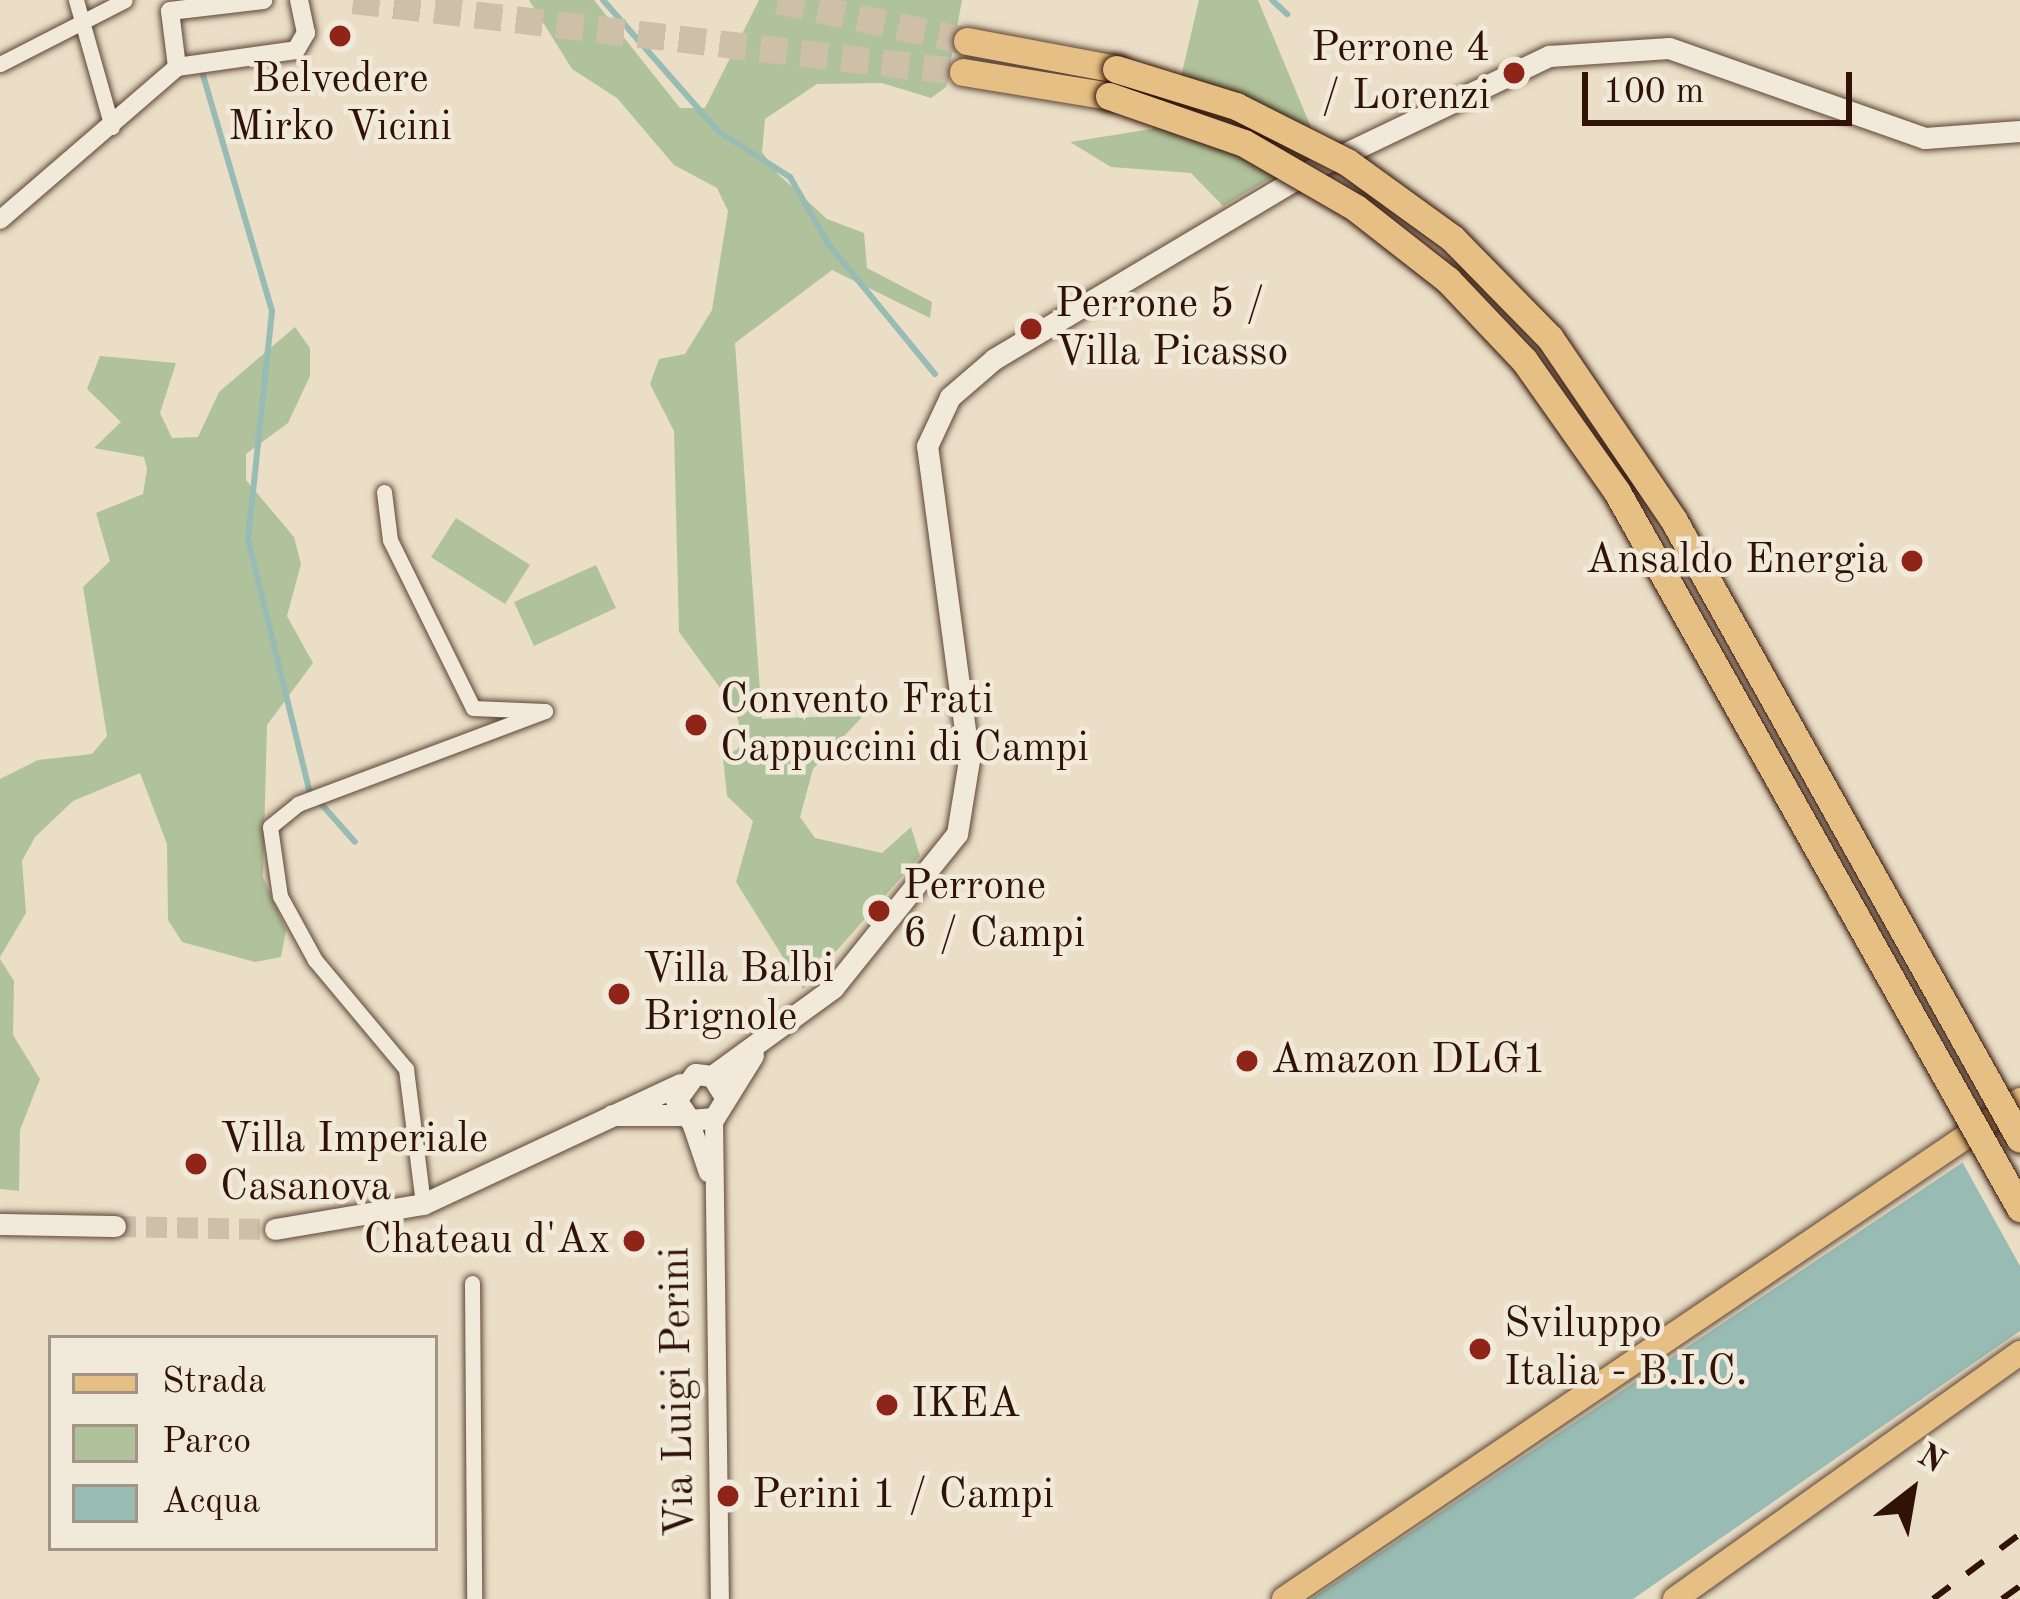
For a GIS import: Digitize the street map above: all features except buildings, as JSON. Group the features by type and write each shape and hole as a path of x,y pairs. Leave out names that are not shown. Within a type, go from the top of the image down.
{"highway":[{"path":"967,40 1113,82 1236,106 1347,162 1452,238 1550,338 1673,519 2020,1139"},
{"path":"963,73 1113,82 1244,143 1356,208 1524,360 1617,492 2020,1208"}],"main road":[{"path":"275,1229 423,1204 606,1115 712,1076 768,1036 875,940 943,858 965,813 970,760 927,446 950,397 994,359 1313,169 1550,56 1669,49 1925,138 2020,131"},
{"path":"606,1115 714,1118 768,1036"},
{"path":"712,1076 725,1096"},
{"path":"680,1084 687,1118"},
{"path":"1284,1599 2020,1100"},
{"path":"0,1224 115,1226"},
{"path":"1675,1599 2020,1353"}],"street":[{"path":"76,0 112,127"},
{"path":"0,64 125,0"},
{"path":"178,67 169,5 263,0"},
{"path":"0,220 178,67 281,54 303,43 299,0"},
{"path":"384,492 390,540 473,708 545,711 298,804 270,827 280,896 315,960 406,1069 423,1204"},
{"name":"Via Luigi Perini","path":"687,1118 712,1183"},
{"name":"Via Luigi Perini","path":"714,1118 720,1599"},
{"path":"472,1283 474,1599"}],"green space":[{"path":"529,0 594,0 680,108 705,108 759,0 962,0 946,87 931,98 882,83 817,84 765,119 762,152 778,174 827,219 864,233 867,268 932,302 930,318 832,270 735,343 762,719 864,715 813,769 800,817 815,838 882,853 911,827 920,856 803,989 736,882 753,821 727,796 723,758 745,744 734,707 679,632 674,431 650,384 659,359 685,354 712,310 728,211 717,188 674,165 617,98 572,69"},
{"path":"1199,0 1258,0 1320,149 1223,206 1191,173 1111,167 1070,142 1152,129 1181,77"},
{"path":"295,327 310,348 310,376 288,423 246,454 246,480 294,537 301,564 287,616 313,663 267,725 263,877 286,930 281,957 255,962 182,942 168,920 167,844 140,773 73,801 35,837 22,861 26,913 0,957 0,779 38,760 92,754 107,736 83,587 110,561 96,513 143,494 147,469 144,457 94,448 121,422 87,389 100,356 176,363 160,413 172,438 198,437 219,392"},
{"path":"456,518 530,565 505,604 431,557"},
{"path":"596,565 616,608 534,646 514,602"},
{"path":"0,959 14,981 13,1035 40,1079 20,1130 19,1191 0,1189"}],"water":[{"path":"2020,1124 2020,1331 1633,1599 1311,1599"}],"pier":[{"path":"2020,1118 2020,1266 1959,1156"}],"waterway":[{"path":"603,0 719,132 790,177 829,245 935,374"},
{"path":"1272,0 1287,14"},
{"path":"203,75 272,311 248,539 309,790 355,842"}],"tunnel":[{"path":"353,0 963,72"},
{"path":"778,0 967,41"},
{"path":"115,1226 275,1229"}],"railway":[{"path":"1933,1599 2020,1534"},
{"path":"2002,1599 2020,1586"}],"place":[{"name":"Belvedere Mirko Vicini","path":"340,36"},
{"name":"Perrone 4 / Lorenzi","path":"1514,73"},
{"name":"Perrone 5 / Villa Picasso","path":"1031,329"},
{"name":"Ansaldo Energia","path":"1912,561"},
{"name":"Convento Frati Cappuccini di Campi","path":"696,725"},
{"name":"Perrone 6 / Campi","path":"879,911"},
{"name":"Villa Balbi Brignole","path":"619,994"},
{"name":"Amazon DLG1","path":"1247,1061"},
{"name":"Villa Imperiale Casanova","path":"196,1164"},
{"name":"Chateau d'Ax","path":"634,1241"},
{"name":"Sviluppo Italia - B.I.C.","path":"1480,1349"},
{"name":"IKEA","path":"887,1405"},
{"name":"Perini 1 / Campi","path":"728,1496"}]}
